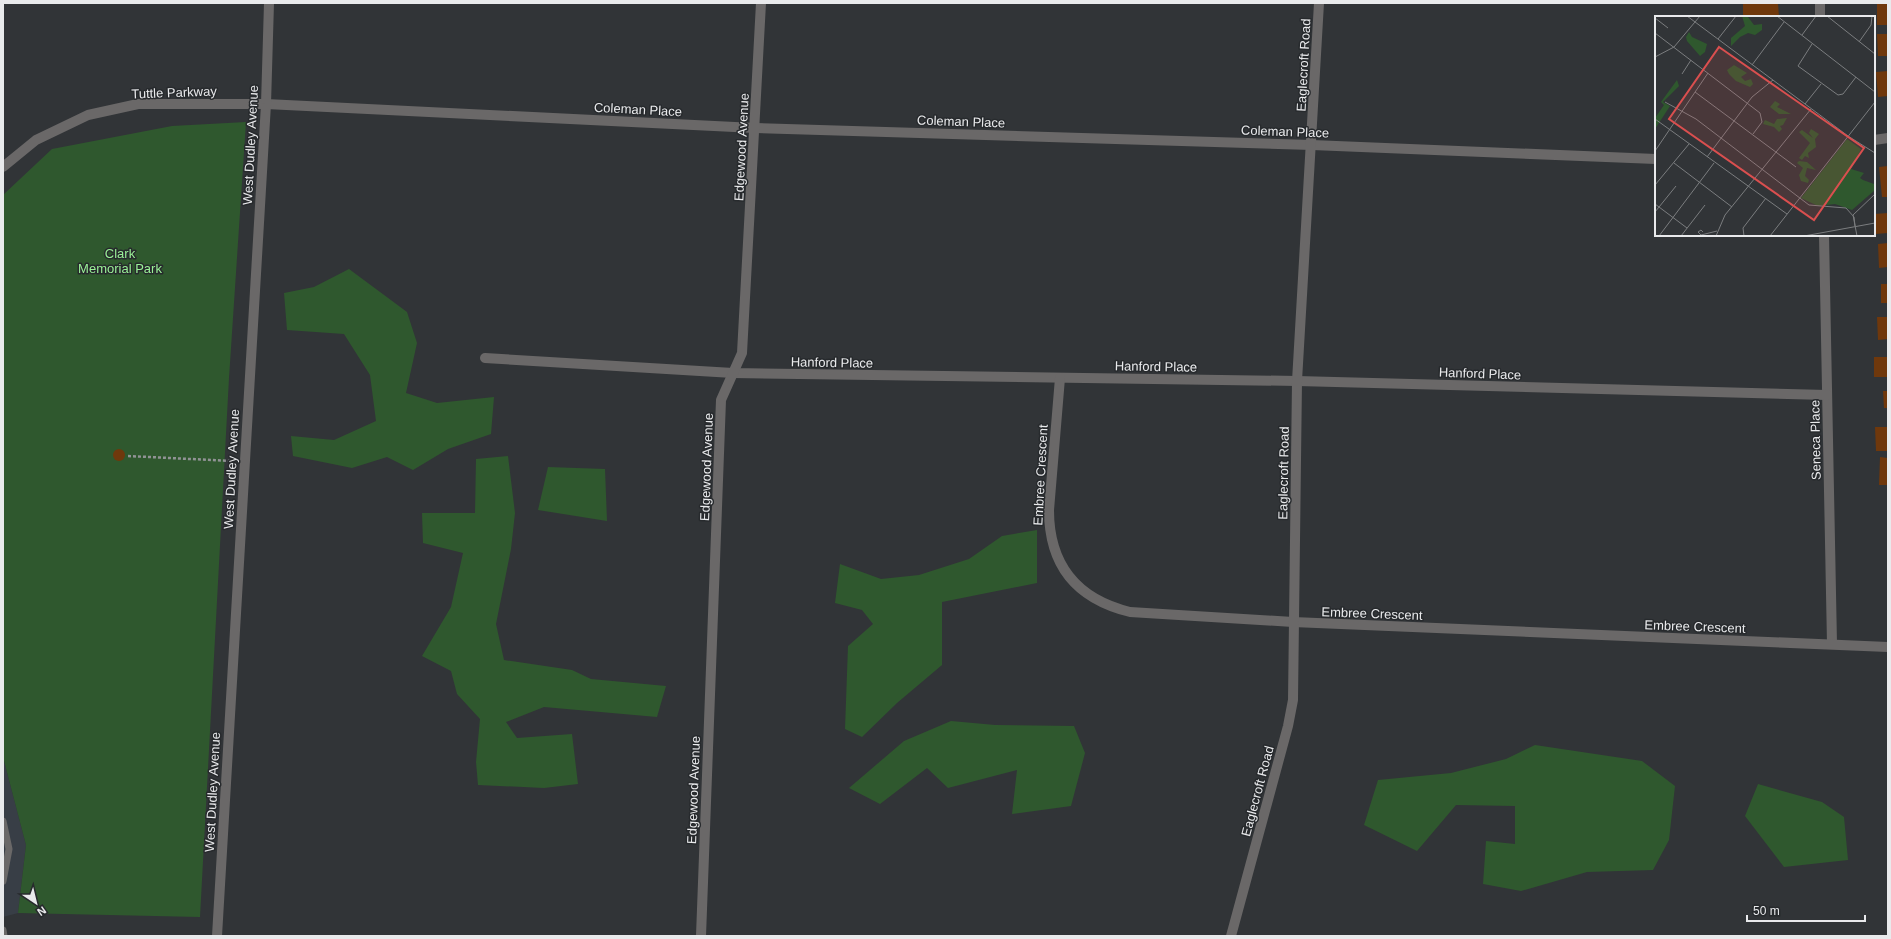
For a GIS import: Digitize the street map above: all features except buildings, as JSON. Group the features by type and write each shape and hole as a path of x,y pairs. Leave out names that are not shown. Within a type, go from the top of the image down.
{"street":[{"name":"West Dudley Avenue","path":"217,936 266,104 269,3"},
{"name":"Edgewood Avenue","path":"701,936 721,400 742,353 761,3"},
{"name":"Eaglecroft Road","path":"1231,936 1288,726 1293,700 1297,381 1312,145 1319,3"},
{"path":"1820,3 1820,16"},
{"name":"Tuttle Parkway","path":"3,167 36,140 88,115 138,104 266,104"},
{"name":"Coleman Place","path":"266,104 755,128 1312,145 1655,159"},
{"path":"1875,140 1888,138"},
{"name":"Seneca Place","path":"1824,236 1832,644"},
{"name":"Hanford Place","path":"485,358 733,373 1297,381 1827,395"},
{"name":"Embree Crescent","path":"1060,378 1049,526 1052,546 1060,564 1078,587 1093,599 1111,608 1130,612 1293,622 1888,647"}],"lane":[{"path":"3,821 8,849 3,881"},
{"path":"3,930 4,936"}],"path":[{"path":"128,456 245,462"}],"shaded area":[{"path":"3,757 26,845 18,913 3,917"}],"green space":[{"name":"Clark Memorial Park","path":"246,122 229,378 200,917 18,913 26,845 3,757 3,195 52,149 172,126"},
{"path":"349,269 407,312 417,343 406,393 437,403 494,397 491,434 448,449 413,470 387,457 352,468 293,456 291,436 334,440 376,421 370,375 344,334 287,330 284,293 314,287"},
{"path":"508,456 515,513 511,549 496,624 504,660 572,670 591,679 666,686 657,717 544,707 506,722 517,738 572,734 578,784 544,788 478,785 476,762 480,719 457,694 451,671 422,656 451,607 463,553 423,543 422,513 475,513 476,459"},
{"path":"548,467 605,469 607,521 538,510"},
{"path":"1037,530 1037,583 942,602 942,665 897,703 862,737 845,729 848,646 873,624 862,610 835,603 840,564 881,579 919,575 969,559 1002,536"},
{"path":"951,721 995,725 1074,726 1085,753 1071,806 1012,814 1017,770 948,788 927,768 880,804 849,788 904,741"},
{"path":"1535,745 1642,761 1675,786 1669,840 1653,870 1587,872 1521,891 1483,884 1486,841 1515,844 1515,806 1456,805 1417,851 1364,825 1378,780 1451,773 1506,759"},
{"path":"1758,784 1822,802 1844,817 1848,860 1784,867 1745,816"}]}
